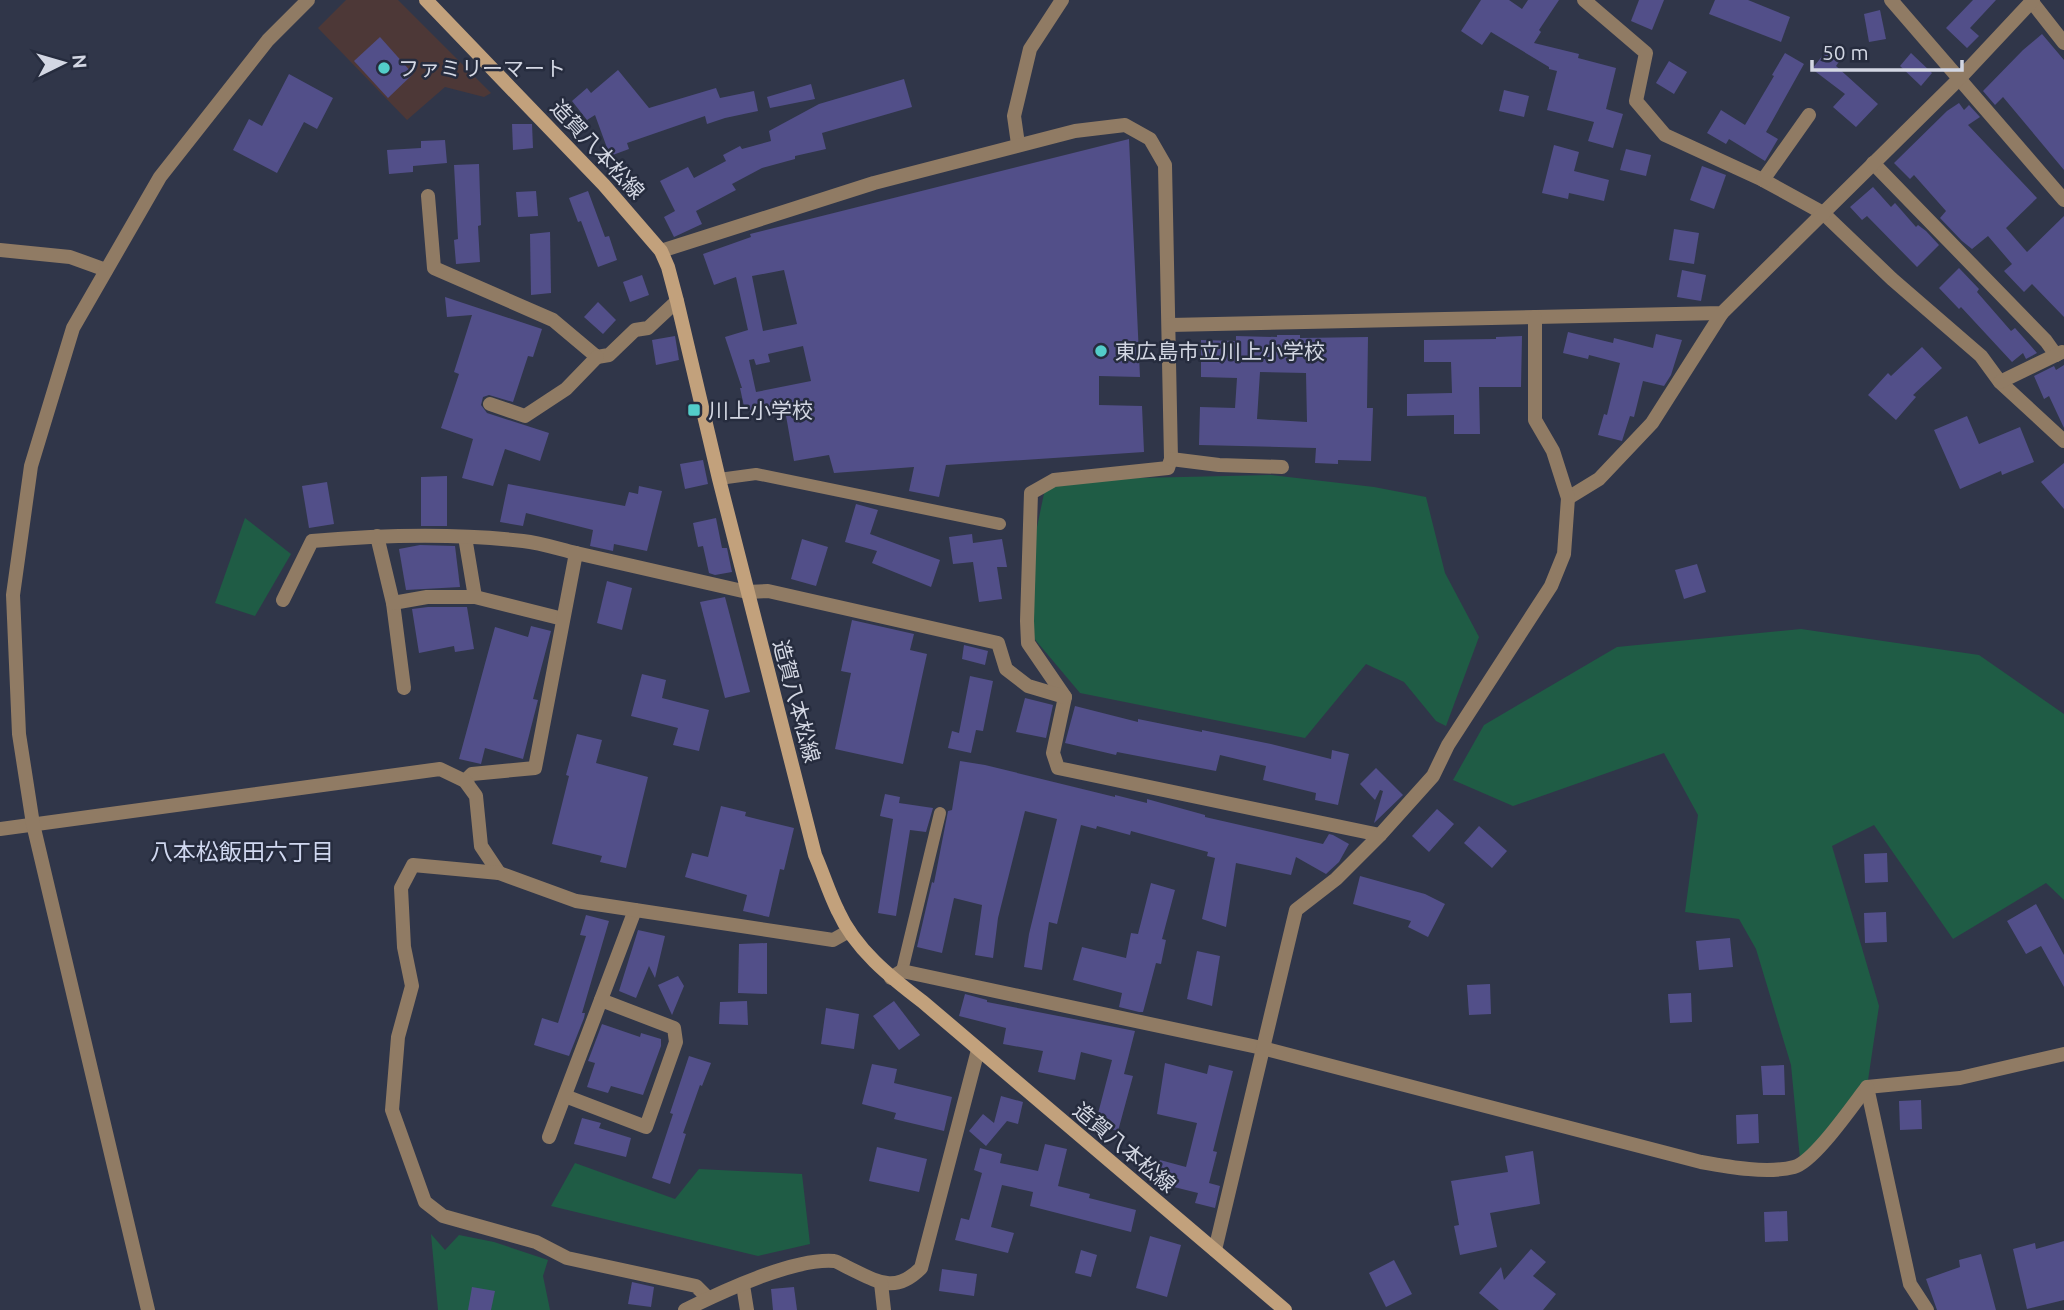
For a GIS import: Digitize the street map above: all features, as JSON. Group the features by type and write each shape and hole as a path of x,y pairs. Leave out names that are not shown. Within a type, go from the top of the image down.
{"main road":[{"name":"造賀八本松線","path":"426,0 604,185 661,251 677,301 719,480 815,855 838,912 849,931 978,1050 1284,1310"}],"street":[{"path":"148,1310 33,824 19,734 13,595 30,467 73,328 159,177 268,40 307,0"},
{"path":"1018,144 1014,116 1030,49 1062,0"},
{"path":"1584,0 1646,53 1636,101 1665,135 1763,180 1823,213 1892,279 1981,356 2000,382 2064,441"},
{"path":"1891,0 2064,200"},
{"path":"1568,498 1599,480 1652,423 1722,313 1960,78 2032,1 2064,43"},
{"path":"1763,180 1809,115"},
{"path":"661,251 874,183 1018,144 1075,131 1125,125 1150,139 1165,165 1171,459 1167,468 1054,480 1031,493 1028,643 1065,697 1053,753 1058,768 1380,835"},
{"path":"1873,163 2060,353 2000,382"},
{"path":"428,196 434,268 553,320 597,357"},
{"path":"0,250 70,257 106,270"},
{"path":"490,404 525,416 566,389 597,357 609,355 635,330 648,328 677,301"},
{"path":"1170,325 1722,313"},
{"path":"1215,1250 1296,910 1336,879 1433,776 1448,745 1551,586 1564,554 1568,498 1553,451 1535,421 1535,317"},
{"path":"1171,459 1219,465 1282,467"},
{"path":"283,600 312,541 377,536 526,541 747,592 768,591 998,643 1006,669 1028,686 1065,697"},
{"path":"377,536 393,603 404,688"},
{"path":"465,537 475,597"},
{"path":"465,781 472,774 535,768 576,554"},
{"path":"393,603 427,597 475,597 563,619"},
{"path":"0,829 440,769 465,781 476,796 481,846 499,873"},
{"path":"708,1298 696,1286 567,1258 536,1242 443,1216 425,1202 392,1110 398,1037 412,986 404,947 401,888 413,865 499,873 576,901 834,940 849,931"},
{"path":"549,1137 635,910"},
{"path":"897,974 1262,1048 1702,1162 1747,1170 1796,1167 1812,1157 1867,1087 1960,1078 2064,1054"},
{"path":"565,1096 646,1127 676,1042 674,1028 601,1000"},
{"path":"685,1310 708,1298 793,1266 836,1261 881,1283 909,1280 922,1268 978,1050"},
{"path":"1867,1087 1910,1283 1927,1310"},
{"path":"881,1283 884,1310"},
{"path":"743,1285 747,1310"}],"lane":[{"path":"719,480 756,474 1000,524"},
{"path":"897,974 940,813"}],"shaded area":[{"path":"346,0 398,0 491,93 484,97 445,87 407,120 318,28"}],"green space":[{"path":"1271,475 1374,487 1426,497 1445,573 1479,637 1446,726 1436,721 1404,682 1366,664 1305,738 1080,693 1032,636 1028,570 1046,484 1138,478"},
{"path":"245,518 291,554 255,616 215,603"},
{"path":"1801,629 1979,655 2064,714 2064,900 2046,883 1953,939 1874,825 1832,846 1879,1006 1867,1087 1800,1159 1791,1065 1756,949 1739,919 1685,912 1698,815 1664,753 1513,806 1453,780 1484,725 1617,647"},
{"path":"575,1163 675,1199 699,1169 802,1174 810,1244 758,1256 551,1206"},
{"path":"431,1234 445,1250 459,1235 494,1242 548,1260 543,1276 550,1310 438,1310"}],"building":[{"path":"1481,0 1509,0 1522,9 1528,0 1559,0 1539,30 1541,32 1534,43 1579,54 1578,58 1616,68 1606,109 1623,114 1613,148 1588,141 1594,122 1547,110 1557,71 1549,69 1491,32 1482,45 1461,31"},
{"path":"1639,0 1664,0 1652,30 1631,21"},
{"path":"1715,0 1748,0 1790,17 1781,42 1709,14"},
{"path":"1973,0 1996,0 1970,28 1979,36 1967,48 1946,28"},
{"path":"1880,10 1886,39 1869,42 1864,14"},
{"path":"2042,34 2064,60 2064,170 2003,97 1995,105 1983,91"},
{"path":"380,37 413,74 388,98 354,61"},
{"path":"1830,46 1843,56 1836,66 1878,104 1856,127 1833,107 1845,94 1812,69"},
{"path":"1785,53 1804,64 1766,132 1778,139 1765,161 1729,139 1726,144 1707,133 1721,110 1745,125"},
{"path":"1911,53 1932,73 1921,86 1900,66"},
{"path":"1669,61 1687,72 1674,94 1656,83"},
{"path":"618,70 649,108 716,88 720,98 754,91 758,111 707,124 705,116 627,143 629,149 610,156 595,115 587,120 572,101 587,88 591,93"},
{"path":"289,74 333,98 317,129 304,122 277,173 233,150 249,119 262,126"},
{"path":"904,79 912,107 822,133 826,149 795,156 795,159 762,168 732,184 736,190 696,211 702,224 674,237 664,217 675,211 660,181 688,167 694,178 726,161 723,155 740,146 742,149 771,141 769,131 819,104"},
{"path":"811,84 815,99 770,108 767,97"},
{"path":"1504,90 1529,96 1524,117 1499,111"},
{"path":"1959,103 1964,110 1969,105 1980,117 1968,125 2037,198 2006,228 2027,252 2064,216 2064,317 2032,284 2024,292 2004,271 2012,264 1988,236 1972,249 1962,241 1940,218 1946,211 1914,175 1910,179 1894,163 1947,111"},
{"path":"512,124 532,124 533,148 513,150"},
{"path":"1129,139 1140,377 1099,376 1099,405 1142,406 1144,452 946,465 939,497 909,491 914,467 834,473 829,455 794,461 785,410 780,411 778,404 745,411 742,388 725,337 748,330 736,277 714,285 703,254 751,237 750,234","holes":["784,270 797,324 763,331 752,276","803,346 811,381 756,392 749,360 754,359 756,365 770,362 768,354"]},
{"path":"445,140 447,163 413,166 413,172 389,174 387,150 421,148 421,141"},
{"path":"1554,145 1579,152 1574,171 1609,180 1604,201 1569,193 1568,199 1542,193"},
{"path":"1626,149 1651,155 1646,176 1620,170"},
{"path":"479,164 480,262 456,264 454,240 458,239 454,165"},
{"path":"1702,166 1726,175 1714,209 1690,200"},
{"path":"1873,187 1891,207 1895,203 1916,227 1918,225 1926,231 1939,245 1917,267 1867,216 1862,220 1850,207"},
{"path":"536,191 538,216 518,217 516,192"},
{"path":"588,191 605,237 609,236 617,260 598,267 581,221 578,222 569,198"},
{"path":"1674,229 1699,233 1694,264 1669,260"},
{"path":"550,232 551,293 531,295 530,234"},
{"path":"1959,268 2011,331 2015,328 2037,353 2026,359 2023,353 2012,362 1961,307 1959,309 1939,288"},
{"path":"1682,270 1706,275 1701,301 1677,297"},
{"path":"642,275 649,295 630,302 623,282"},
{"path":"445,297 542,329 533,357 528,356 513,402 489,395 483,397 481,405 487,413 549,433 540,461 505,449 493,486 462,478 473,439 441,428 459,374 454,372 472,315 447,317"},
{"path":"598,302 616,320 603,334 584,317"},
{"path":"1568,332 1613,343 1614,338 1653,348 1656,334 1682,340 1671,375 1664,386 1643,381 1634,417 1630,416 1622,441 1598,435 1604,414 1607,415 1620,363 1589,355 1588,359 1563,353"},
{"path":"675,336 679,360 656,365 652,340"},
{"path":"1236,336 1368,337 1367,408 1373,408 1371,461 1338,460 1338,464 1315,463 1316,448 1199,445 1200,407 1235,408 1237,378 1201,377 1201,340 1236,341","holes":["1260,372 1306,373 1307,422 1257,419"]},
{"path":"1522,336 1521,387 1479,387 1480,434 1454,434 1454,415 1407,416 1407,394 1452,393 1451,362 1424,362 1424,340"},
{"path":"1922,347 1942,368 1913,395 1916,397 1896,420 1868,395 1888,373 1891,376"},
{"path":"2064,365 2064,428 2049,396 2044,399 2034,376 2054,366 2056,370"},
{"path":"1967,416 1979,444 2020,427 2034,462 2002,475 2001,471 1960,489 1934,430"},
{"path":"703,460 708,484 685,489 680,464"},
{"path":"2064,463 2064,509 2041,482"},
{"path":"447,476 447,526 421,526 421,477"},
{"path":"327,482 334,524 309,528 302,486"},
{"path":"508,484 625,506 629,492 638,494 639,486 662,491 647,551 614,544 613,551 590,546 593,530 526,513 523,526 500,522"},
{"path":"856,504 878,510 870,534 940,560 931,587 872,563 877,551 845,542"},
{"path":"716,518 722,548 727,548 732,572 715,575 709,573 703,546 698,547 693,523"},
{"path":"972,534 973,543 1002,539 1007,567 997,567 1002,599 979,602 973,562 953,564 949,537"},
{"path":"802,539 828,547 816,586 791,579"},
{"path":"420,545 455,546 460,587 406,590 399,549"},
{"path":"1697,564 1706,592 1684,599 1675,570"},
{"path":"607,581 632,588 622,630 597,623"},
{"path":"725,597 750,692 725,698 700,602"},
{"path":"467,607 474,649 455,652 454,646 419,653 412,609"},
{"path":"852,620 914,634 910,650 927,654 903,764 835,749 851,673 841,671"},
{"path":"531,626 551,631 533,699 538,700 523,759 485,748 481,764 459,759 495,627 528,637"},
{"path":"964,645 988,651 985,665 962,659"},
{"path":"642,674 666,680 662,698 709,710 699,751 673,745 678,728 631,716"},
{"path":"970,676 993,681 983,731 976,730 971,753 948,748 952,731 959,733"},
{"path":"1025,698 1053,705 1046,738 1016,732"},
{"path":"1075,706 1138,722 1138,719 1202,730 1331,759 1332,750 1349,754 1338,805 1315,800 1316,793 1263,780 1266,766 1220,755 1216,771 1117,752 1116,755 1065,743"},
{"path":"577,734 602,740 596,763 648,777 626,868 600,862 602,856 552,844"},
{"path":"960,761 1115,797 1147,803 1147,799 1205,817 1323,844 1329,834 1349,844 1339,862 1326,874 1296,857 1291,875 1236,863 1226,927 1202,919 1215,858 1207,856 1208,852 1131,831 1130,835 1097,826 1096,829 1081,825 1057,924 1049,922 1042,970 1024,967 1029,934 1057,819 1025,811 998,918 993,958 975,955 982,905 954,898 942,953 917,947 932,882 934,883 948,811 952,810"},
{"path":"1376,768 1403,795 1374,823 1383,791 1380,790 1375,800 1360,784"},
{"path":"885,794 900,797 899,803 933,808 926,832 910,830 896,916 878,913 893,819 880,816"},
{"path":"721,806 746,812 745,816 794,828 784,870 780,869 769,917 743,911 747,895 685,877 692,853 708,857"},
{"path":"1437,809 1454,824 1429,852 1412,836"},
{"path":"1479,826 1507,851 1492,868 1464,843"},
{"path":"1887,853 1888,882 1865,883 1864,854"},
{"path":"1360,876 1425,894 1445,904 1428,937 1408,927 1411,921 1353,904"},
{"path":"1151,883 1175,890 1162,939 1166,940 1161,964 1156,963 1143,1012 1139,1012 1119,1007 1122,993 1073,980 1082,947 1126,958 1131,933 1138,934"},
{"path":"2036,904 2064,955 2064,987 2041,946 2026,954 2007,921"},
{"path":"1886,912 1887,942 1865,943 1864,913"},
{"path":"586,915 609,921 582,1013 585,1013 584,1018 569,1056 534,1045 542,1018 558,1023 586,936 580,935"},
{"path":"638,930 665,936 655,978 649,966 636,998 619,991"},
{"path":"1730,938 1733,967 1699,970 1696,941"},
{"path":"767,943 767,994 738,993 739,944"},
{"path":"1197,951 1220,956 1212,1006 1187,999"},
{"path":"678,976 684,986 672,1015 658,985"},
{"path":"1490,984 1491,1014 1469,1015 1467,985"},
{"path":"1691,993 1692,1022 1670,1023 1668,994"},
{"path":"965,994 987,1002 1135,1031 1124,1074 1133,1076 1118,1131 1095,1125 1112,1060 1081,1052 1075,1080 1038,1072 1043,1051 1003,1044 1006,1028 959,1016"},
{"path":"747,1001 748,1025 719,1024 720,1002"},
{"path":"894,1001 920,1035 899,1050 873,1016"},
{"path":"826,1008 859,1014 854,1049 821,1044"},
{"path":"602,1024 640,1037 641,1033 661,1039 661,1046 643,1095 611,1086 608,1093 587,1087 595,1063 588,1061"},
{"path":"689,1056 711,1063 683,1133 686,1134 670,1184 652,1178"},
{"path":"1165,1063 1207,1074 1209,1065 1233,1071 1213,1151 1217,1152 1209,1183 1220,1186 1215,1208 1195,1203 1198,1193 1154,1182 1160,1160 1186,1167 1197,1123 1157,1114"},
{"path":"872,1064 897,1069 894,1083 952,1097 944,1131 894,1119 896,1113 862,1104"},
{"path":"1784,1065 1785,1095 1763,1095 1761,1066"},
{"path":"1001,1096 1023,1102 1018,1124 1007,1121 986,1146 969,1131 983,1114 994,1123"},
{"path":"1921,1100 1922,1129 1900,1130 1899,1101"},
{"path":"1758,1114 1759,1143 1737,1144 1736,1115"},
{"path":"582,1118 601,1123 599,1128 631,1138 626,1157 574,1144"},
{"path":"1045,1144 1067,1149 1058,1186 1090,1194 1089,1198 1136,1210 1131,1232 1030,1206 1033,1192 1002,1185 991,1227 1014,1233 1008,1253 955,1240 961,1218 969,1220 982,1173 974,1170 980,1148 1002,1154 1000,1163 1038,1171"},
{"path":"877,1147 927,1159 919,1192 869,1181"},
{"path":"1533,1151 1540,1204 1490,1213 1497,1247 1460,1255 1454,1226 1459,1225 1451,1181 1508,1172 1505,1156"},
{"path":"1787,1211 1788,1241 1765,1242 1764,1212"},
{"path":"1150,1236 1181,1245 1167,1297 1136,1288"},
{"path":"2064,1241 2064,1300 2027,1309 2013,1249 2035,1243 2036,1249"},
{"path":"1531,1249 1546,1262 1533,1276 1556,1294 1543,1310 1499,1310 1479,1293 1501,1267 1504,1280"},
{"path":"1081,1250 1097,1255 1091,1277 1075,1273"},
{"path":"1981,1254 1996,1310 1937,1310 1926,1279 1960,1267 1959,1260"},
{"path":"1394,1260 1412,1294 1386,1307 1369,1273"},
{"path":"942,1269 977,1274 974,1296 939,1291"},
{"path":"632,1282 654,1287 651,1307 628,1304"},
{"path":"472,1287 495,1291 491,1310 468,1310"},
{"path":"794,1287 797,1310 773,1310 771,1289"}],"place":[{"name":"ファミリーマート","path":"384,68"},
{"name":"東広島市立川上小学校","path":"1101,351"},
{"name":"川上小学校","path":"694,410"}],"district":[{"name":"八本松飯田六丁目","path":"242,851"}]}
